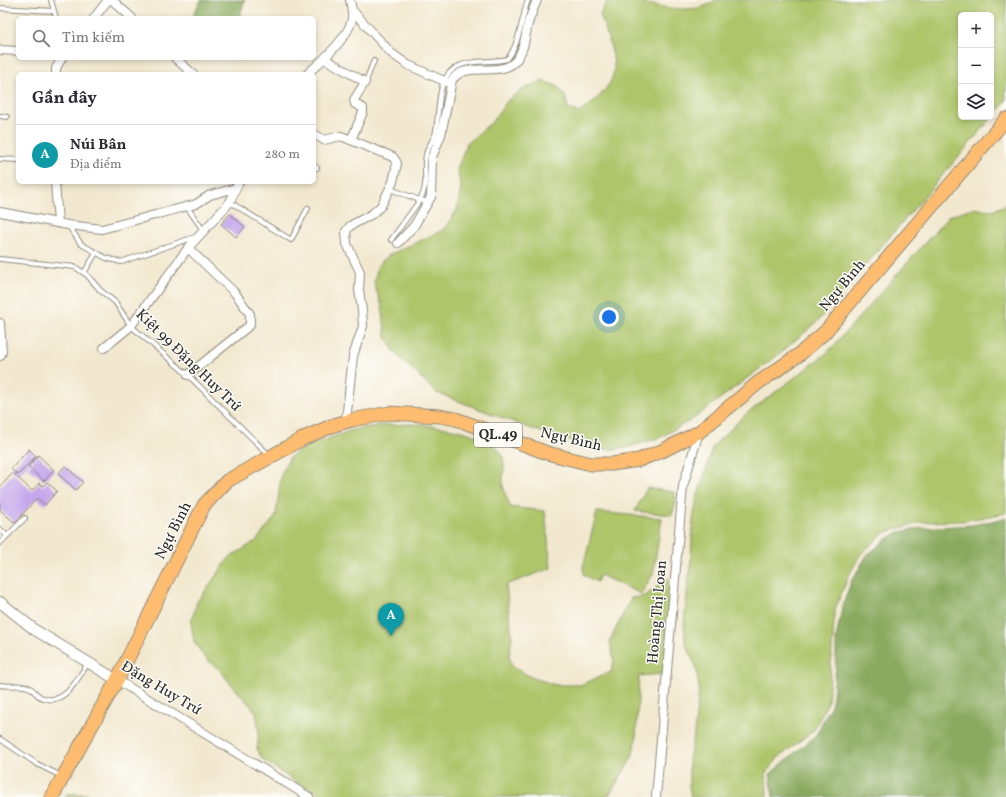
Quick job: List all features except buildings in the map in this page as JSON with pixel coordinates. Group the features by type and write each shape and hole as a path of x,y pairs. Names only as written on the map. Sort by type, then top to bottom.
{"highway":[{"name":"Ngự Bình","path":"52,797 117,680 204,505 227,481 304,438 346,422 389,413 440,416 456,419 546,453 591,464 612,464 639,460 664,450 699,432 758,383 800,354 825,332 1006,119"}],"street":[{"path":"96,16 108,0"},
{"path":"112,0 130,16"},
{"path":"309,72 325,59 342,38 352,20 350,0"},
{"path":"394,241 414,226 425,201 432,190 432,157 441,135 447,83 464,71 504,67 517,60 525,41 528,23 537,0"},
{"path":"352,10 391,53 408,65 447,83"},
{"path":"0,50 16,51"},
{"path":"325,59 365,82 354,100 355,104 362,107 363,110 351,140"},
{"path":"56,72 56,68 61,60"},
{"path":"178,60 191,72"},
{"path":"316,136 322,140 341,136 396,160 397,163 390,189 381,206 372,214 355,222 346,231 347,244 360,272 359,290 362,310 362,326 353,356 346,422"},
{"path":"55,184 58,223"},
{"path":"0,212 68,225 102,229 196,204 210,195 237,185"},
{"path":"104,348 131,326 196,237 230,202 237,185"},
{"path":"188,248 234,293 250,314 250,325 188,375"},
{"path":"0,323 2,352 0,356"},
{"name":"Hoàng Thị Loan","path":"656,797 683,486 699,432"},
{"name":"Đặng Huy Trứ","path":"0,602 35,630 309,797"}],"lane":[{"path":"51,0 55,16"},
{"path":"447,83 450,71 459,65 507,59 513,52 528,0"},
{"path":"0,8 54,11"},
{"path":"365,82 371,72 374,61"},
{"path":"0,116 7,117"},
{"path":"0,159 16,160"},
{"path":"390,189 425,201"},
{"path":"230,202 291,240 308,208"},
{"path":"187,206 203,230"},
{"path":"68,225 81,244 106,258 121,262 170,247 196,237"},
{"path":"84,273 96,253"},
{"name":"Kiệt 99 Đặng Huy Trứ","path":"0,259 75,267 84,273 115,302 131,326 188,375 214,403 271,456"},
{"path":"0,542 25,518"},
{"path":"0,529 7,536"},
{"path":"0,685 26,686 38,696 45,699 54,699 64,696 89,662"},
{"path":"0,739 37,764 64,777"}],"green space":[{"path":"201,0 245,0 240,16 196,16 193,14"},
{"path":"616,0 682,9 706,6 715,0 1006,0 1006,101 994,115 994,12 958,12 958,120 990,120 817,322 778,355 693,419 661,437 626,448 599,450 532,429 437,393 395,353 386,337 382,306 374,284 378,265 389,255 443,230 457,210 461,187 457,169 467,143 493,121 508,100 525,88 543,81 557,86 565,96 568,108 579,113 597,99 611,80 614,72 610,46 600,14 606,3"},
{"path":"1006,204 1006,513 963,521 922,522 882,534 861,554 850,573 835,609 828,702 813,731 779,757 766,773 767,797 691,797 689,787 689,759 694,735 699,688 696,667 685,641 684,622 691,559 693,520 697,498 713,446 745,415 827,353 949,216 972,208 993,211"},
{"path":"415,424 437,426 465,432 490,442 498,449 503,458 503,486 510,507 545,511 551,568 506,585 512,637 509,656 512,666 531,677 555,685 580,685 611,672 614,662 610,641 631,598 645,596 668,578 671,581 663,674 639,676 636,740 632,758 609,795 605,797 326,797 302,786 262,759 257,750 259,731 256,712 220,670 206,659 194,642 191,622 197,602 229,558 256,541 276,516 281,475 290,457 305,447 352,430 381,425"},
{"path":"647,488 674,492 676,501 672,515 635,511"},
{"path":"597,512 662,518 653,574 641,594 600,575 597,582 584,575 583,567"},
{"path":"1006,518 1006,797 773,797 770,774 816,735 832,703 836,666 836,639 842,608 851,582 867,555 887,539 899,532 921,528 973,525"},
{"path":"68,794 88,794 94,797 65,797"}],"place":[{"name":"Núi Bân","path":"391,636"}]}
